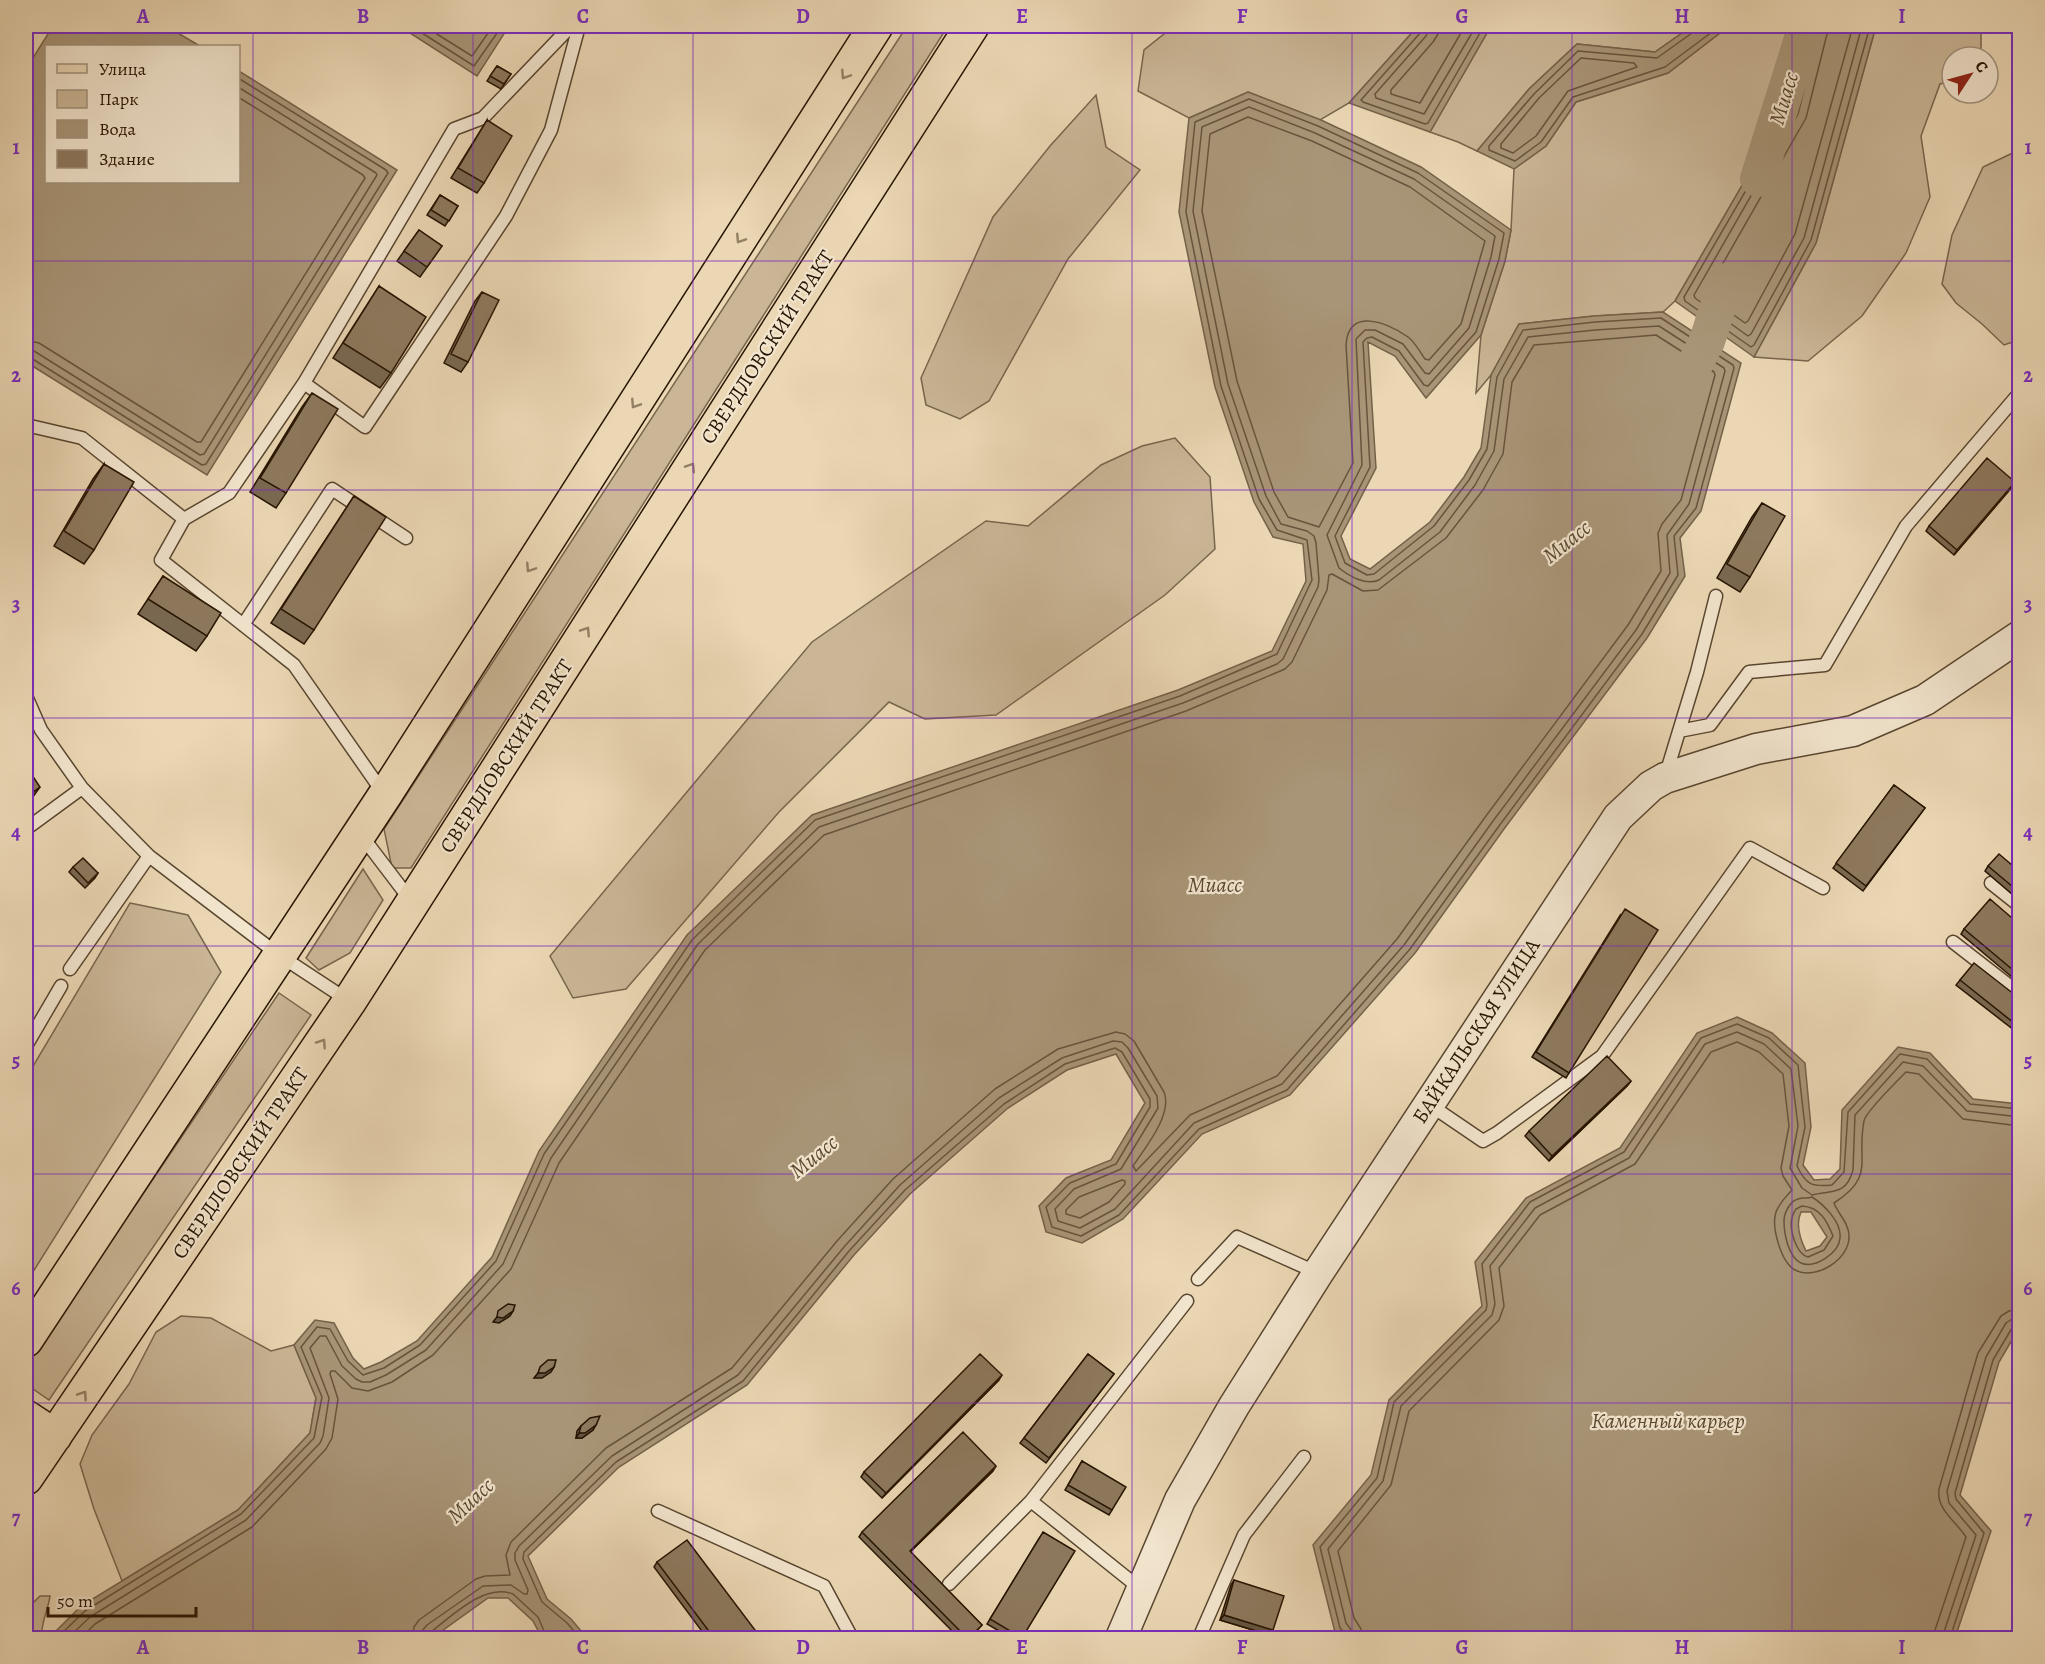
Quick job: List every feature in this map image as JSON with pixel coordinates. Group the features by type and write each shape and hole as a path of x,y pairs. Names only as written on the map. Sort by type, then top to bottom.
{"main road":[{"path":"26,1340 385,795 876,26"},
{"name":"СВЕРДЛОВСКИЙ ТРАКТ","path":"26,1478 350,1002 972,26"},
{"path":"26,1417 55,1436"}],"street":[{"name":"БАЙКАЛЬСКАЯ УЛИЦА","path":"1121,1638 1180,1500 1234,1406 1537,937 1618,817 1652,786 1665,778 1756,749 1853,731 1925,700 2019,636"}],"lane":[{"path":"385,795 294,665 161,560 184,519 230,493 304,383 454,129 483,118 571,26"},
{"path":"304,383 365,427 506,216 551,130 579,26"},
{"path":"1679,731 1710,725 1749,672 1825,666 1906,526 2016,397"},
{"path":"26,425 82,438 184,519"},
{"path":"243,625 332,489 406,538"},
{"path":"1665,778 1716,596"},
{"path":"26,696 41,730 82,788 149,856 279,956 350,1002"},
{"path":"26,718 41,730"},
{"path":"26,829 82,788"},
{"path":"359,833 412,903"},
{"path":"1430,1105 1483,1141 1602,1056 1750,848 1823,888"},
{"path":"70,969 149,856"},
{"path":"1991,883 2019,906"},
{"path":"1953,942 2019,994"},
{"path":"26,1046 61,986"},
{"path":"1198,1279 1237,1237 1318,1273"},
{"path":"949,1584 1031,1501 1187,1300"},
{"path":"1199,1638 1244,1535 1304,1457"},
{"path":"1031,1501 1142,1590"},
{"path":"657,1511 824,1586 852,1638"}],"green space":[{"path":"907,26 948,26 411,868 392,868 384,829"},
{"path":"1174,26 1418,26 1349,103 1320,120 1248,92 1189,118 1138,91 1144,50"},
{"path":"1491,26 1692,26 1655,52 1577,44 1529,89 1477,151 1430,132"},
{"path":"1729,26 1807,26 1787,108 1675,301 1663,312 1519,324 1491,375 1476,393 1481,335 1505,261 1511,230 1514,169 1546,146 1576,102 1668,73"},
{"path":"1876,26 1981,26 1981,45 1940,45 1940,84 1921,136 1930,197 1906,253 1862,316 1808,361 1754,357 1816,243"},
{"path":"1096,95 1106,147 1140,170 1068,259 989,401 960,419 926,405 921,378 993,217 1050,146"},
{"path":"2019,150 2019,340 2004,345 1956,303 1942,284 1952,235 1983,167"},
{"path":"1175,438 1210,477 1215,549 1165,595 996,715 925,719 889,702 779,812 626,989 573,998 550,956 812,642 986,521 1028,526 1101,465 1142,446"},
{"path":"363,869 383,900 350,953 319,970 306,958"},
{"path":"130,903 188,915 221,972 26,1283 26,1078"},
{"path":"279,993 311,1015 49,1400 26,1384 26,1367"},
{"path":"181,1316 211,1318 271,1351 294,1345 316,1398 310,1433 238,1510 122,1581 94,1509 80,1464 92,1435 129,1384 156,1332"},
{"path":"40,1596 50,1596 42,1628 42,1638 26,1638 26,1610"}],"water":[{"path":"53,26 166,26 198,45 45,45 45,183 240,183 240,72 397,170 207,475 26,362 26,69"},
{"path":"399,26 509,26 477,76"},
{"path":"1418,26 1491,26 1430,132 1349,103"},
{"path":"1692,26 1729,26 1668,73 1576,102 1546,146 1514,169 1477,151 1529,89 1577,44 1655,52"},
{"path":"1807,26 1876,26 1816,243 1754,357 1675,301 1787,108"},
{"name":"Миасс","path":"1248,92 1321,120 1421,167 1511,230 1505,261 1481,335 1426,398 1395,356 1368,342 1376,468 1341,536 1350,559 1370,569 1430,522 1464,477 1481,448 1491,375 1519,324 1663,312 1741,363 1701,511 1680,538 1685,576 1647,638 1504,829 1415,953 1290,1095 1202,1134 1123,1219 1082,1243 1046,1232 1039,1206 1066,1178 1111,1160 1145,1103 1116,1054 1067,1070 1008,1108 910,1194 854,1255 747,1385 619,1467 528,1556 547,1599 571,1619 587,1638 542,1638 533,1621 508,1598 488,1598 432,1638 49,1638 81,1606 238,1510 310,1433 316,1398 294,1345 315,1320 334,1323 353,1358 364,1369 417,1341 492,1257 539,1151 687,935 812,815 1178,690 1272,651 1306,581 1303,544 1273,537 1254,502 1215,387 1179,212 1189,118"},
{"name":"Каменный карьер","path":"1737,1017 1772,1033 1805,1063 1811,1127 1803,1165 1814,1180 1830,1179 1840,1169 1842,1110 1898,1047 1930,1053 1973,1099 2019,1104 2019,1328 1999,1362 1960,1495 1991,1531 1955,1638 1343,1638 1335,1632 1313,1545 1371,1475 1389,1400 1482,1306 1475,1262 1526,1198 1620,1148 1697,1033","holes":["1801,1212 1811,1212 1827,1237 1820,1246 1806,1251 1800,1237 1798,1222"]}],"building":[{"path":"497,66 511,74 504,84 490,76"},
{"path":"487,120 512,136 484,183 458,168"},
{"path":"440,195 458,206 449,221 431,210"},
{"path":"419,230 442,246 427,267 404,251"},
{"path":"379,286 426,317 391,373 343,343"},
{"path":"482,292 499,300 468,362 451,354"},
{"path":"312,393 338,409 286,493 260,478"},
{"path":"1987,458 2015,482 1957,550 1929,526"},
{"path":"104,464 134,482 94,550 64,531"},
{"path":"354,496 386,517 314,630 281,609"},
{"path":"1762,503 1785,516 1750,577 1727,564"},
{"path":"163,576 221,613 207,636 148,599"},
{"path":"26,766 40,787 26,797"},
{"path":"1894,785 1925,808 1866,886 1836,863"},
{"path":"1999,854 2019,871 2019,892 1988,866"},
{"path":"83,858 98,873 88,883 73,867"},
{"path":"1990,899 2019,924 2019,975 1964,929"},
{"path":"1625,909 1658,930 1569,1073 1536,1052"},
{"path":"1974,963 2019,998 2019,1027 1960,980"},
{"path":"1607,1056 1631,1081 1552,1156 1529,1131"},
{"path":"508,1304 515,1305 513,1311 503,1318 497,1317 498,1311"},
{"path":"980,1354 1002,1375 886,1493 864,1472"},
{"path":"1088,1354 1114,1374 1049,1458 1024,1438"},
{"path":"548,1360 556,1360 554,1367 545,1373 538,1373 540,1367"},
{"path":"600,1416 596,1425 585,1433 579,1433 581,1426 590,1418"},
{"path":"963,1432 996,1466 910,1551 982,1625 969,1638 862,1532"},
{"path":"1082,1461 1126,1487 1112,1510 1068,1485"},
{"path":"1043,1532 1075,1551 1022,1638 990,1619"},
{"path":"687,1540 761,1638 714,1638 657,1562"},
{"path":"1234,1580 1284,1596 1273,1630 1224,1615"},
{"path":"796,1633 800,1638 788,1638"}],"waterway":[{"name":"Миасс","path":"1758,179 1806,26"},
{"name":"Миасс","path":"1684,385 1707,341 1726,281"}]}
